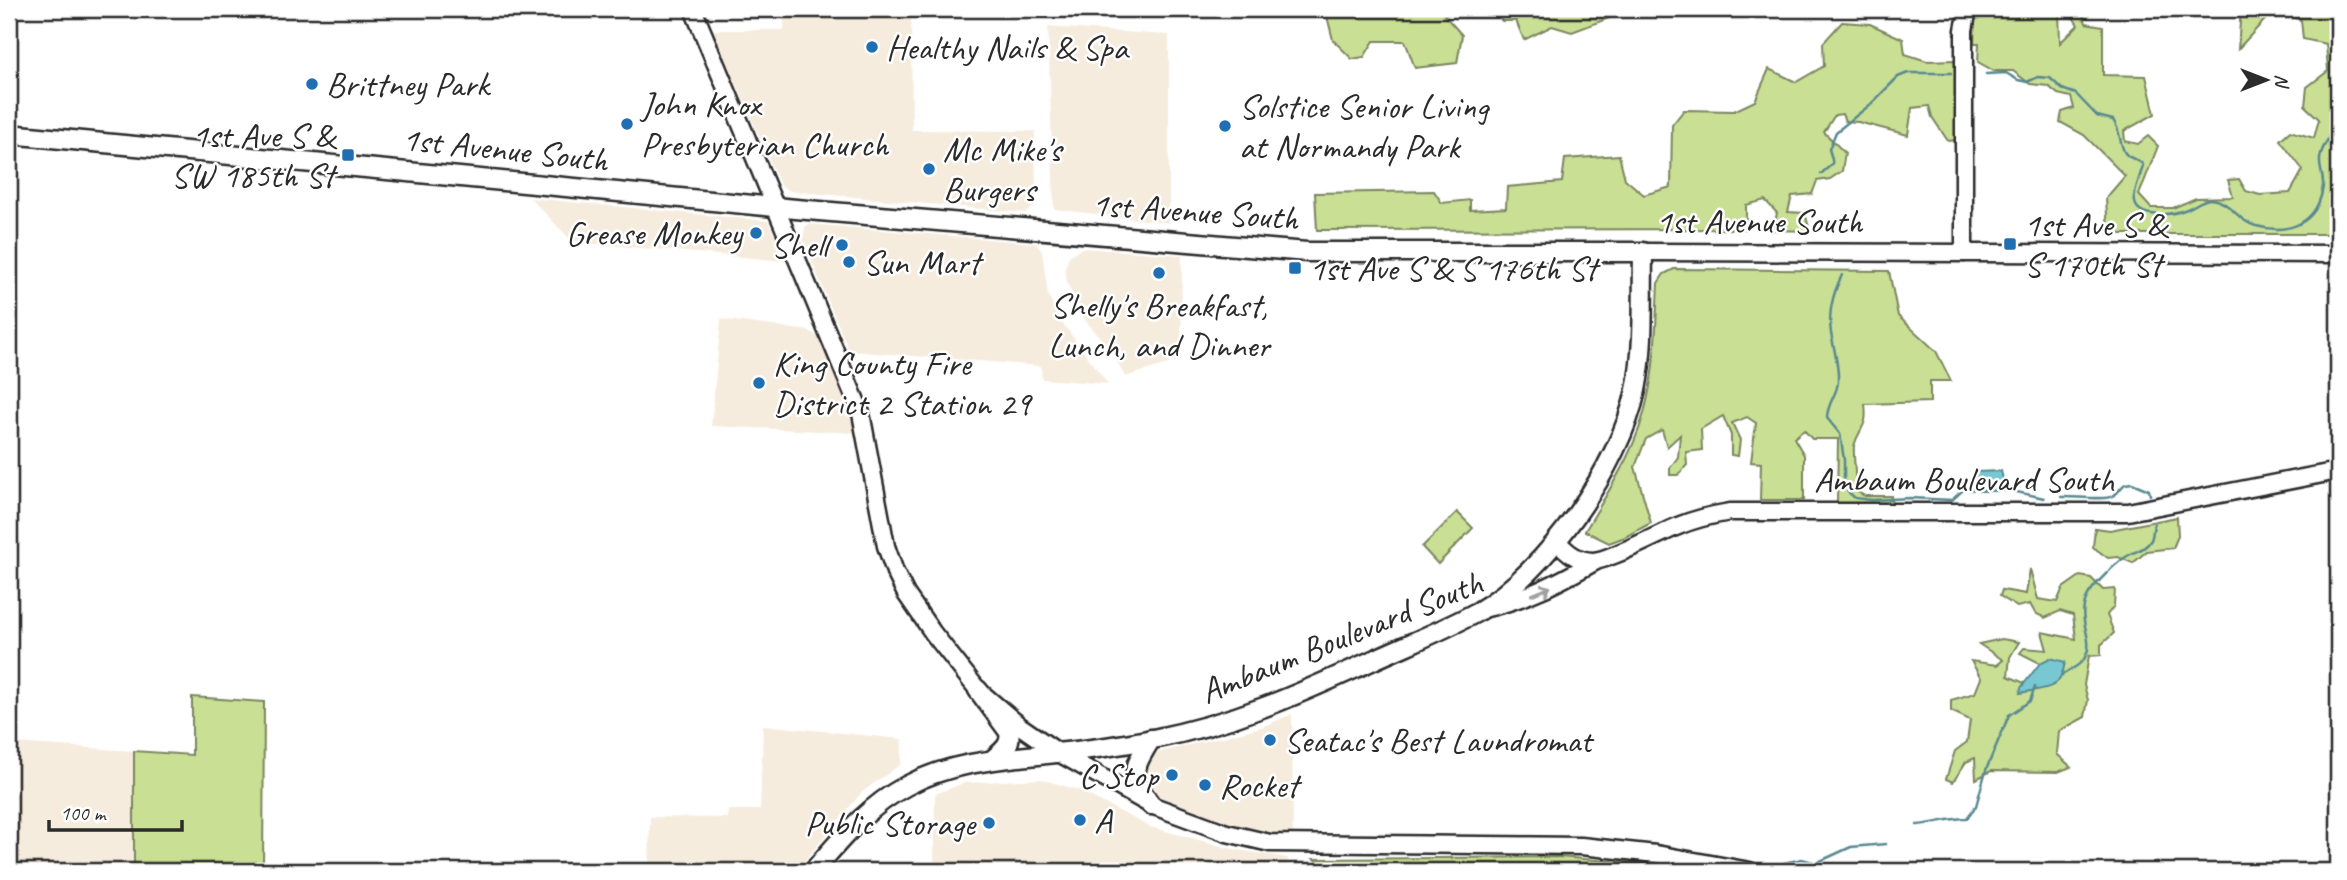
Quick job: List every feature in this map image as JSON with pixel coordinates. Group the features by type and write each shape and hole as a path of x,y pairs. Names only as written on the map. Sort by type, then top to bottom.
{"main road":[{"name":"1st Avenue South","path":"9,134 776,208 1307,252 1643,252"},
{"path":"1481,610 1526,574 1557,541 1608,464 1636,392 1641,351 1643,252"},
{"name":"Ambaum Boulevard South","path":"813,871 851,827 878,804 904,787 932,774 992,760 1059,753 1201,729 1265,708 1481,610"},
{"path":"978,690 1010,732 1007,746 992,760"},
{"path":"1151,739 1139,759 1135,775 1137,787 1152,805"}],"street":[{"path":"693,9 861,413 886,546 895,572 906,594 936,638 978,690 1020,726 1059,753 1152,805 1227,833 1270,843 1581,846 1656,854 1750,871"},
{"path":"1964,253 1964,30 1968,9"},
{"name":"1st Avenue South","path":"1643,252 2338,254"},
{"name":"Ambaum Boulevard South","path":"1481,610 1513,602 1550,587 1596,561 1680,525 1730,512 2128,512 2338,471"},
{"path":"1557,541 1567,552 1579,559 1596,561"}],"shaded area":[{"path":"784,9 911,9 912,130 1035,131 1034,207 1026,213 790,191 780,185 713,30 784,30"},
{"path":"1048,27 1169,35 1169,223 1054,209"},
{"path":"530,198 768,221 786,261 573,242"},
{"path":"809,224 1035,243 1042,251 1048,295 1061,321 1108,384 1042,379 1041,366 849,351 803,240 805,227"},
{"path":"1082,248 1182,255 1181,360 1125,377 1112,351 1084,319 1067,283 1065,268 1069,256"},
{"path":"721,319 809,331 821,338 849,399 859,433 711,426"},
{"path":"1292,714 1293,836 1250,830 1152,795 1140,771 1152,754 1262,727"},
{"path":"763,725 902,739 901,764 862,792 796,871 649,871 650,817 727,818 728,810 760,810"},
{"path":"16,743 134,751 134,871 16,871"},
{"path":"1041,779 1078,790 1150,827 1233,849 1288,858 1287,871 934,871 935,794 964,783"}],"green space":[{"path":"1328,9 1464,9 1444,15 1462,35 1457,63 1415,68 1405,41 1374,41 1364,57 1352,59 1333,40 1326,12"},
{"path":"1493,9 1633,9 1572,32 1552,26 1524,40 1516,21 1502,21"},
{"path":"1975,9 2059,9 2060,43 2078,25 2068,9 2087,9 2082,11 2086,23 2103,26 2103,75 2146,76 2155,114 2124,131 2125,141 2138,144 2148,136 2158,146 2139,195 2151,208 2173,208 2196,198 2233,197 2228,180 2239,179 2246,191 2260,195 2290,193 2303,170 2280,140 2290,131 2314,138 2319,119 2305,106 2307,87 2328,71 2326,44 2303,39 2301,20 2273,11 2238,49 2241,9 2338,9 2338,234 2108,234 2106,198 2125,176 2084,135 2060,122 2062,112 2074,108 2071,97 2058,94 2048,86 2030,84 2013,71 1994,71 1978,62 1979,43 1974,43"},
{"path":"1842,22 1870,24 1903,39 1905,54 1927,61 1955,60 1956,140 1948,141 1932,117 1929,106 1912,108 1908,135 1845,121 1842,114 1835,115 1824,132 1845,153 1842,171 1830,179 1817,181 1812,194 1792,196 1788,212 1805,213 1810,231 1773,230 1777,213 1765,200 1746,205 1746,229 1317,230 1315,193 1434,191 1442,203 1470,200 1470,210 1506,208 1507,187 1562,182 1565,159 1619,155 1625,179 1644,195 1671,187 1672,125 1684,110 1734,111 1755,101 1769,69 1796,82 1824,66 1823,43"},
{"path":"1674,269 1889,271 1898,316 1936,351 1951,381 1930,381 1930,402 1865,404 1864,423 1854,446 1856,491 1865,496 1891,496 1892,504 1837,503 1838,439 1812,439 1804,430 1794,438 1804,455 1804,500 1760,500 1761,463 1751,462 1756,423 1747,417 1732,423 1740,440 1738,456 1731,455 1731,435 1723,416 1701,429 1702,450 1686,452 1687,465 1678,475 1670,475 1670,468 1678,457 1680,435 1667,447 1662,430 1646,439 1635,467 1651,523 1609,543 1585,531 1621,469 1642,419 1652,372 1658,283 1664,274"},
{"path":"1457,512 1473,528 1438,564 1422,547"},
{"path":"2177,517 2178,536 2173,548 2147,551 2133,563 2118,557 2108,558 2093,547 2095,528 2110,530"},
{"path":"2030,569 2038,599 2057,602 2063,588 2080,576 2091,578 2103,590 2115,589 2114,606 2107,615 2114,633 2101,645 2101,655 2089,656 2084,685 2088,700 2085,717 2059,731 2057,754 2071,767 2058,772 1991,771 1976,779 1975,758 1966,762 1953,782 1946,779 1955,751 1967,742 1970,720 1951,711 1951,700 1975,693 1981,678 1971,661 1997,665 2003,660 1979,644 2002,639 2019,642 2010,657 2008,676 2029,685 2050,676 2038,662 2020,653 2024,648 2047,650 2042,632 2076,639 2073,615 2060,611 2045,618 2035,613 2030,604 2017,607 2000,596 2002,590 2026,594"},
{"path":"192,697 264,702 263,871 134,871 134,751 192,755"},
{"path":"1559,857 1658,865 1687,871 1330,871 1314,859"}],"water":[{"path":"2001,471 2006,491 1979,491 1972,481 1975,472"},
{"path":"2050,658 2065,662 2060,679 2051,686 2020,693 2040,663"}],"waterway":[{"path":"1821,174 1832,164 1829,149 1836,132 1871,104 1898,77 1908,73 1951,73"},
{"path":"1986,74 2006,73 2027,82 2038,77 2050,78 2062,89 2076,94 2097,116 2113,120 2125,153 2143,165 2135,195 2136,206 2140,210 2157,215 2170,214 2211,199 2224,203 2249,223 2280,229 2291,227 2309,217 2320,199 2323,186 2320,156 2334,125 2338,93"},
{"path":"1842,275 1831,311 1830,326 1838,382 1827,418 1840,434 1844,485 1848,492 1855,498 1872,500 1952,500 1964,489 1979,490"},
{"path":"2061,497 2109,497 2125,484 2132,483 2149,490 2150,495"},
{"path":"2003,489 2044,498"},
{"path":"2062,675 2080,664 2087,652 2083,614 2090,592 2119,562 2149,543 2154,524"},
{"path":"1917,825 1967,818 1976,806 1986,770 2009,715 2030,701 2035,687"},
{"path":"1784,863 1802,859 1816,863 1851,847 1886,844"}],"place":[{"name":"Healthy Nails & Spa","path":"872,47"},
{"name":"Brittney Park","path":"312,84"},
{"name":"John Knox Presbyterian Church","path":"627,124"},
{"name":"Solstice Senior Living at Normandy Park","path":"1225,126"},
{"name":"1st Ave S & SW 185th St","path":"348,155"},
{"name":"Mc Mike's Burgers","path":"929,169"},
{"name":"Grease Monkey","path":"756,233"},
{"name":"1st Ave S & S 170th St","path":"2010,244"},
{"name":"Shell","path":"842,245"},
{"name":"Sun Mart","path":"849,262"},
{"name":"1st Ave S & S 176th St","path":"1295,268"},
{"name":"Shelly's Breakfast, Lunch, and Dinner","path":"1159,273"},
{"name":"King County Fire District 2 Station 29","path":"759,383"},
{"name":"Seatac's Best Laundromat","path":"1270,740"},
{"name":"C Stop","path":"1172,775"},
{"name":"Rocket","path":"1205,785"},
{"name":"A","path":"1080,820"},
{"name":"Public Storage","path":"989,823"}]}
